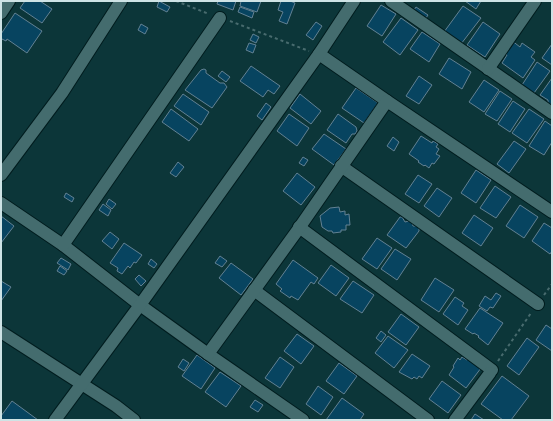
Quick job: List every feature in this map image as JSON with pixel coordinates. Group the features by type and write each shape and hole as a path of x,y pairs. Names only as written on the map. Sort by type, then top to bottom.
{"street":[{"path":"1,13 9,1"},
{"path":"1,175 62,93 121,1"},
{"path":"55,420 140,305 319,54 354,1"},
{"path":"391,1 552,113"},
{"path":"488,69 535,1"},
{"path":"63,245 220,18"},
{"path":"319,54 552,212"},
{"path":"208,354 387,101"},
{"path":"342,166 538,304"},
{"path":"1,202 63,245 140,305 303,420"},
{"path":"299,227 491,372 455,420"},
{"path":"254,290 428,420"},
{"path":"1,332 116,406 134,420"}],"path":[{"path":"176,1 319,54"},
{"path":"491,372 552,284"}],"building":[{"path":"25,1 40,1 52,9 42,23 20,8"},
{"path":"159,1 170,7 167,12 157,7"},
{"path":"218,1 236,1 233,10 217,4"},
{"path":"241,1 261,1 257,12 240,6"},
{"path":"281,1 290,1 295,3 287,24 279,21 283,12 278,10"},
{"path":"465,1 481,1 476,9"},
{"path":"381,5 396,14 382,36 367,26"},
{"path":"463,6 481,18 461,44 444,32"},
{"path":"240,7 254,12 252,18 238,12"},
{"path":"416,7 428,15 424,21 412,13"},
{"path":"15,13 42,31 27,53 7,39 6,41 2,39 1,41 1,34"},
{"path":"401,18 418,30 400,55 383,42"},
{"path":"316,22 322,26 313,40 306,35"},
{"path":"483,22 500,34 485,57 467,45"},
{"path":"141,24 148,28 145,34 138,30"},
{"path":"422,32 440,44 429,62 410,49"},
{"path":"253,34 259,37 256,43 250,40"},
{"path":"511,40 520,47 522,43 535,52 531,57 535,60 523,78 502,63 507,55 503,52"},
{"path":"249,43 256,45 253,53 246,50"},
{"path":"552,44 552,65 542,58"},
{"path":"449,58 471,72 462,89 439,74"},
{"path":"537,62 550,71 534,93 522,85"},
{"path":"251,66 280,86 274,94 268,90 263,97 240,81"},
{"path":"201,70 206,70 206,73 220,83 224,83 227,87 212,108 185,90"},
{"path":"222,71 230,77 226,82 218,76"},
{"path":"419,76 432,85 419,104 406,96"},
{"path":"552,78 552,105 548,103 548,100 540,95"},
{"path":"484,80 499,90 484,112 469,102"},
{"path":"356,88 378,103 364,123 342,108"},
{"path":"500,91 512,99 497,121 485,114"},
{"path":"183,94 209,112 201,125 174,106"},
{"path":"300,94 321,111 311,124 290,108"},
{"path":"513,101 525,109 510,132 498,124"},
{"path":"266,103 271,107 262,120 257,116"},
{"path":"171,109 198,129 189,141 162,122"},
{"path":"529,109 544,119 527,143 512,133"},
{"path":"289,114 309,128 297,146 277,131"},
{"path":"338,114 356,127 357,131 355,134 352,134 346,143 327,130"},
{"path":"545,121 552,126 552,142 544,155 529,146"},
{"path":"324,134 346,149 334,165 312,149"},
{"path":"421,136 432,143 433,141 438,144 436,147 439,149 436,154 440,156 429,168 418,162 419,161 409,154"},
{"path":"393,137 399,142 394,151 387,146"},
{"path":"514,141 526,149 509,173 497,164"},
{"path":"303,157 308,160 304,166 299,163"},
{"path":"178,162 184,167 176,177 170,173"},
{"path":"476,170 491,180 476,203 461,193"},
{"path":"297,173 315,187 301,205 283,191"},
{"path":"418,175 432,184 419,203 405,194"},
{"path":"495,186 511,197 496,218 480,208"},
{"path":"437,188 452,198 439,217 424,206"},
{"path":"66,193 74,198 72,202 64,197"},
{"path":"109,199 116,204 112,209 106,204"},
{"path":"103,204 111,210 108,216 99,210"},
{"path":"520,205 538,217 524,238 506,226"},
{"path":"339,207 340,212 345,211 345,215 349,214 350,225 346,225 346,230 333,233 332,231 328,231 322,227 320,216 330,208"},
{"path":"474,215 493,228 481,246 462,233"},
{"path":"1,216 14,226 1,243"},
{"path":"400,217 402,217 405,222 409,221 413,226 419,228 419,231 406,248 387,235"},
{"path":"544,223 552,228 552,251 550,254 532,241"},
{"path":"110,232 119,239 112,249 102,241"},
{"path":"377,238 392,248 377,269 362,259"},
{"path":"124,243 142,255 130,268 128,266 122,274 117,271 118,268 110,263"},
{"path":"395,249 411,259 397,280 381,269"},
{"path":"220,256 227,261 222,267 215,263"},
{"path":"61,258 71,264 68,270 57,263"},
{"path":"151,259 157,264 154,268 148,264"},
{"path":"293,260 318,278 314,284 311,282 298,300 291,296 290,298 280,291 282,289 276,284"},
{"path":"231,263 253,279 241,295 219,278"},
{"path":"331,265 349,278 336,296 318,283"},
{"path":"60,266 67,271 64,275 57,271"},
{"path":"139,275 146,281 141,286 135,279"},
{"path":"435,278 454,290 439,312 421,300"},
{"path":"1,281 11,287 1,301"},
{"path":"353,281 374,295 362,313 340,299"},
{"path":"496,293 501,296 493,308 490,307 487,311 479,306 485,296 491,300"},
{"path":"455,297 464,303 462,306 468,310 458,325 443,314"},
{"path":"480,308 503,323 488,345 478,337 479,336 465,329"},
{"path":"401,314 419,327 406,345 388,332"},
{"path":"546,325 552,329 552,351 536,340"},
{"path":"381,331 386,335 381,342 376,338"},
{"path":"297,334 314,346 301,364 284,351"},
{"path":"388,336 408,350 394,368 375,353"},
{"path":"527,338 539,347 519,375 507,366"},
{"path":"412,354 430,366 422,378 419,376 417,379 414,377 412,379 399,372"},
{"path":"197,355 215,368 201,389 182,376"},
{"path":"280,357 294,367 280,388 265,378"},
{"path":"462,357 467,360 468,358 481,368 466,388 449,375 458,358 460,360"},
{"path":"183,359 189,363 184,371 178,367"},
{"path":"339,363 357,376 344,394 326,381"},
{"path":"220,372 241,386 226,407 205,392"},
{"path":"502,376 529,396 511,420 503,420 481,404"},
{"path":"442,381 461,395 448,413 429,399"},
{"path":"318,386 333,397 321,415 306,404"},
{"path":"342,398 364,414 360,420 326,420"},
{"path":"255,400 263,405 258,412 250,407"},
{"path":"12,401 38,420 1,420 1,416"},
{"path":"475,414 484,420 471,420"}]}
